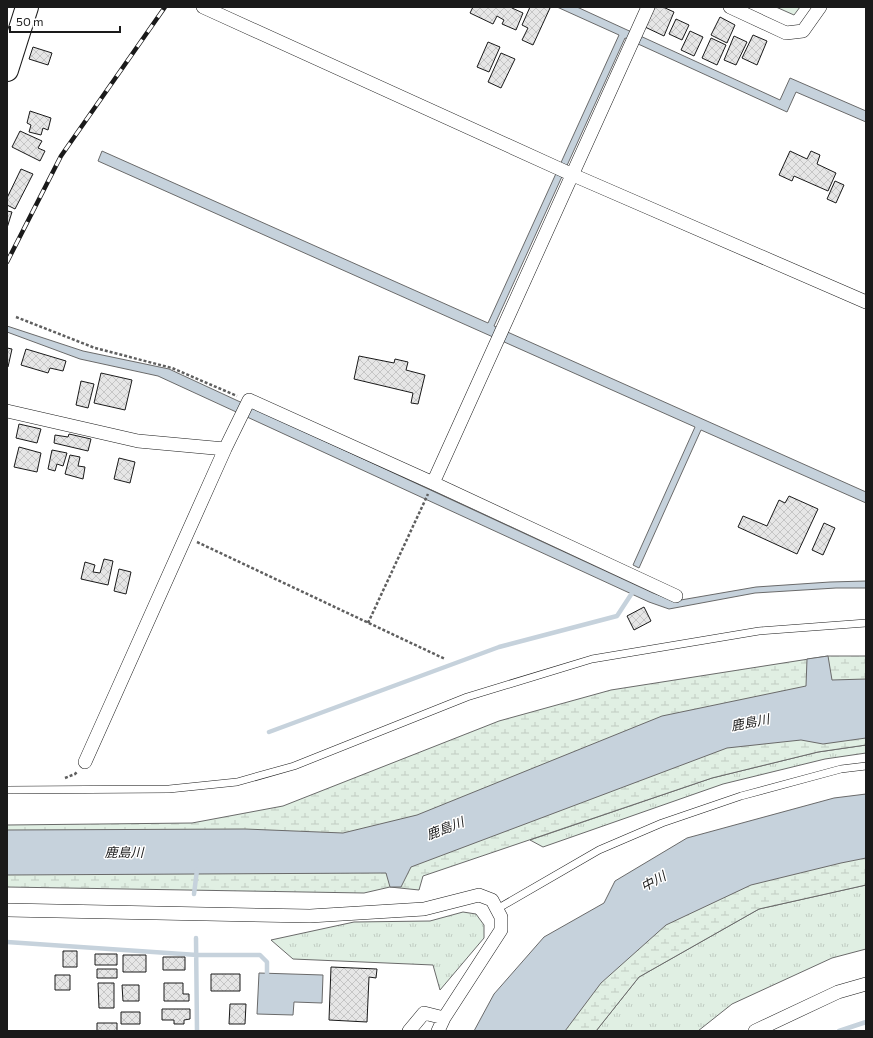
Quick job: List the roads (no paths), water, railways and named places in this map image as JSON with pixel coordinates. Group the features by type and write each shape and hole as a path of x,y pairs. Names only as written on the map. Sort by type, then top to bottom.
{"highway":[{"path":"7,70 27,7"}],"street":[{"path":"203,7 573,176 866,302"},
{"path":"433,483 573,176 648,7"},
{"path":"730,7 786,33 803,31 820,7"},
{"path":"85,762 224,449 249,400 433,483 676,596"},
{"path":"7,411 138,441 224,449"},
{"path":"7,910 310,916 424,910 479,895 492,900 502,916 501,930 444,1018 438,1031"},
{"path":"755,1031 838,992 866,984"},
{"path":"409,1031 424,1013 444,1018"}],"lane":[{"path":"7,790 169,789 237,782 294,766 468,697 592,660 759,631 866,623"},
{"path":"497,908 599,850 662,823 741,796 840,770 866,766"}],"water":[{"path":"557,7 577,7 780,100 790,78 866,111 866,122 796,92 787,112 625,38 494,326 866,492 866,503 701,430 639,568 633,565 695,427 98,161 102,151 488,323 619,35"},
{"path":"7,326 83,351 169,369 653,593 675,601 756,587 866,581 866,588 836,588 755,593 669,609 649,602 158,376 80,359 7,332"},
{"name":"鹿島川","path":"828,656 832,680 866,679 866,738 823,744 801,740 727,748 411,867 401,887 390,887 386,873 7,875 7,830 245,829 343,833 417,815 662,716 806,686 807,659"},
{"name":"中川","path":"866,794 866,858 751,885 666,925 601,983 565,1031 474,1031 494,994 544,937 604,903 615,881 687,838 834,798"},
{"path":"259,973 323,975 322,1003 294,1002 293,1015 257,1014"}],"waterway":[{"path":"269,732 499,647 617,616 634,590"},
{"path":"194,894 197,870"},
{"path":"196,938 197,1031"},
{"path":"7,942 197,955 260,955 267,962 267,979"},
{"path":"839,1031 866,1022"}],"railway":[{"path":"7,262 61,156 165,7"}]}
